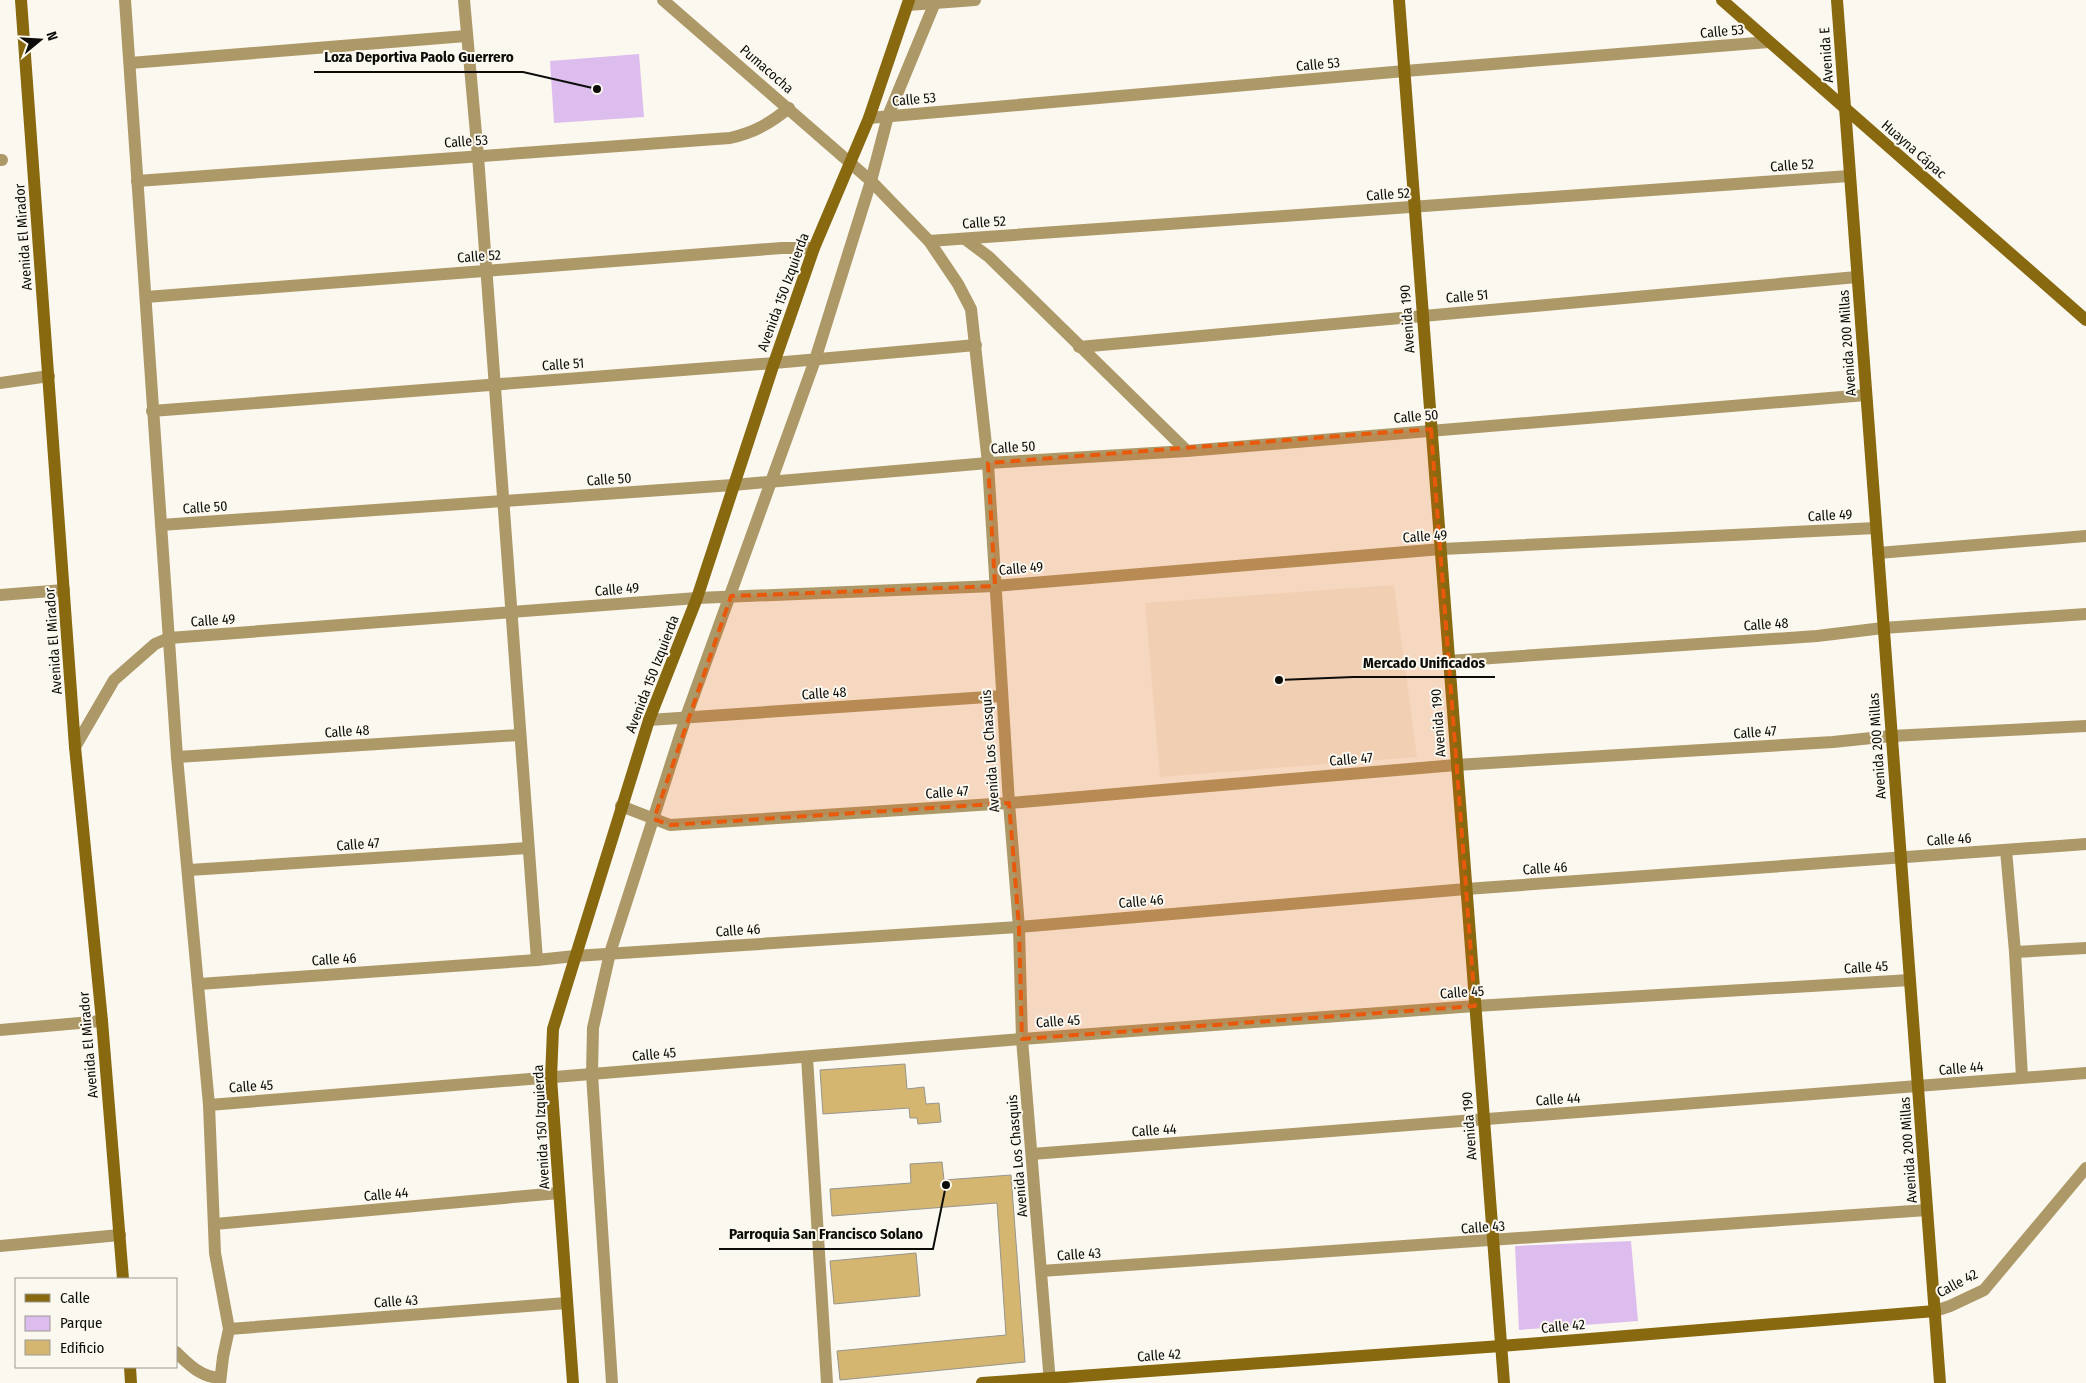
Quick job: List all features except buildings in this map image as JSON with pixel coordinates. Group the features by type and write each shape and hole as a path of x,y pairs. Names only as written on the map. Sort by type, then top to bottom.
{"street":[{"name":"Avenida El Mirador","path":"21,0 75,748 102,1021 124,1278"},
{"path":"125,0 177,757 189,870 209,1105 215,1253 229,1330 220,1381 201,1373 178,1354"},
{"path":"464,0 478,156 537,960"},
{"name":"Pumacocha","path":"664,0 851,161"},
{"path":"908,2 975,0"},
{"name":"Avenida 190","path":"1399,0 1504,1383"},
{"name":"Huayna Cápac","path":"1722,0 2086,320"},
{"name":"Avenida E","path":"1837,0 1844,108"},
{"path":"612,1383 592,1074 593,1028 610,953 686,717 815,360 872,181 888,116 935,1"},
{"name":"Avenida 150 Izquierda","path":"573,1383 550,1078 553,1028 649,720 697,598 733,485 814,248 869,118 908,2"},
{"path":"130,63 466,36"},
{"name":"Calle 53","path":"869,118 1769,42"},
{"name":"Calle 53","path":"137,181 730,138 747,134 768,125 789,108"},
{"name":"Avenida 200 Millas","path":"1844,108 1940,1383"},
{"name":"Avenida Los Chasquis","path":"851,161 929,241 958,284 971,309 988,463 1008,803 1019,927 1022,1039 1050,1381"},
{"name":"Calle 52","path":"929,241 1849,176"},
{"path":"965,238 989,257 1187,451"},
{"name":"Calle 52","path":"146,297 782,248 814,248"},
{"name":"Calle 51","path":"1080,347 1857,277"},
{"name":"Calle 51","path":"152,411 976,346"},
{"path":"0,382 48,376"},
{"name":"Calle 50","path":"161,526 733,485 988,463 1187,451 1866,395"},
{"name":"Calle 49","path":"169,638 697,598 995,586 1442,549 1876,528"},
{"path":"1878,553 2086,536"},
{"path":"0,595 64,590"},
{"name":"Calle 48","path":"1448,661 1817,636 1883,628 2086,614"},
{"path":"75,748 114,680 155,644 169,638"},
{"name":"Calle 48","path":"649,720 1002,696"},
{"name":"Calle 47","path":"621,806 670,825 1008,803 1456,765 1833,742 1892,736 2086,726"},
{"name":"Calle 48","path":"177,757 519,735"},
{"name":"Calle 46","path":"199,984 610,953 1019,927 1466,889 2086,844"},
{"name":"Calle 47","path":"189,870 528,848"},
{"path":"2006,850 2015,952 2022,1078"},
{"path":"2015,952 2086,948"},
{"name":"Calle 45","path":"209,1105 1022,1039 1475,1006 1910,980"},
{"path":"0,1030 102,1021"},
{"path":"807,1057 827,1383"},
{"name":"Calle 44","path":"1032,1154 2086,1073"},
{"name":"Calle 42","path":"982,1383 1050,1381 1935,1311 1984,1290 2086,1168"},
{"name":"Calle 44","path":"215,1224 559,1194"},
{"name":"Calle 43","path":"1041,1271 1927,1210"},
{"path":"0,1246 120,1235"},
{"name":"Calle 43","path":"229,1330 566,1303"},
{"path":"130,1368 131,1383"}],"highlighted area":[{"path":"1431,429 1475,1006 1022,1039 1019,927 1009,803 670,825 654,819 731,596 995,586 988,463"}],"shaded area":[{"path":"1394,585 1417,757 1160,777 1145,603"}],"green space":[{"path":"639,54 644,117 554,123 550,61"},
{"path":"1631,1241 1638,1321 1519,1330 1515,1246"}],"place":[{"name":"Loza Deportiva Paolo Guerrero","path":"597,89"},
{"name":"Mercado Unificados","path":"1279,680"},
{"name":"Parroquia San Francisco Solano","path":"946,1185"}]}
